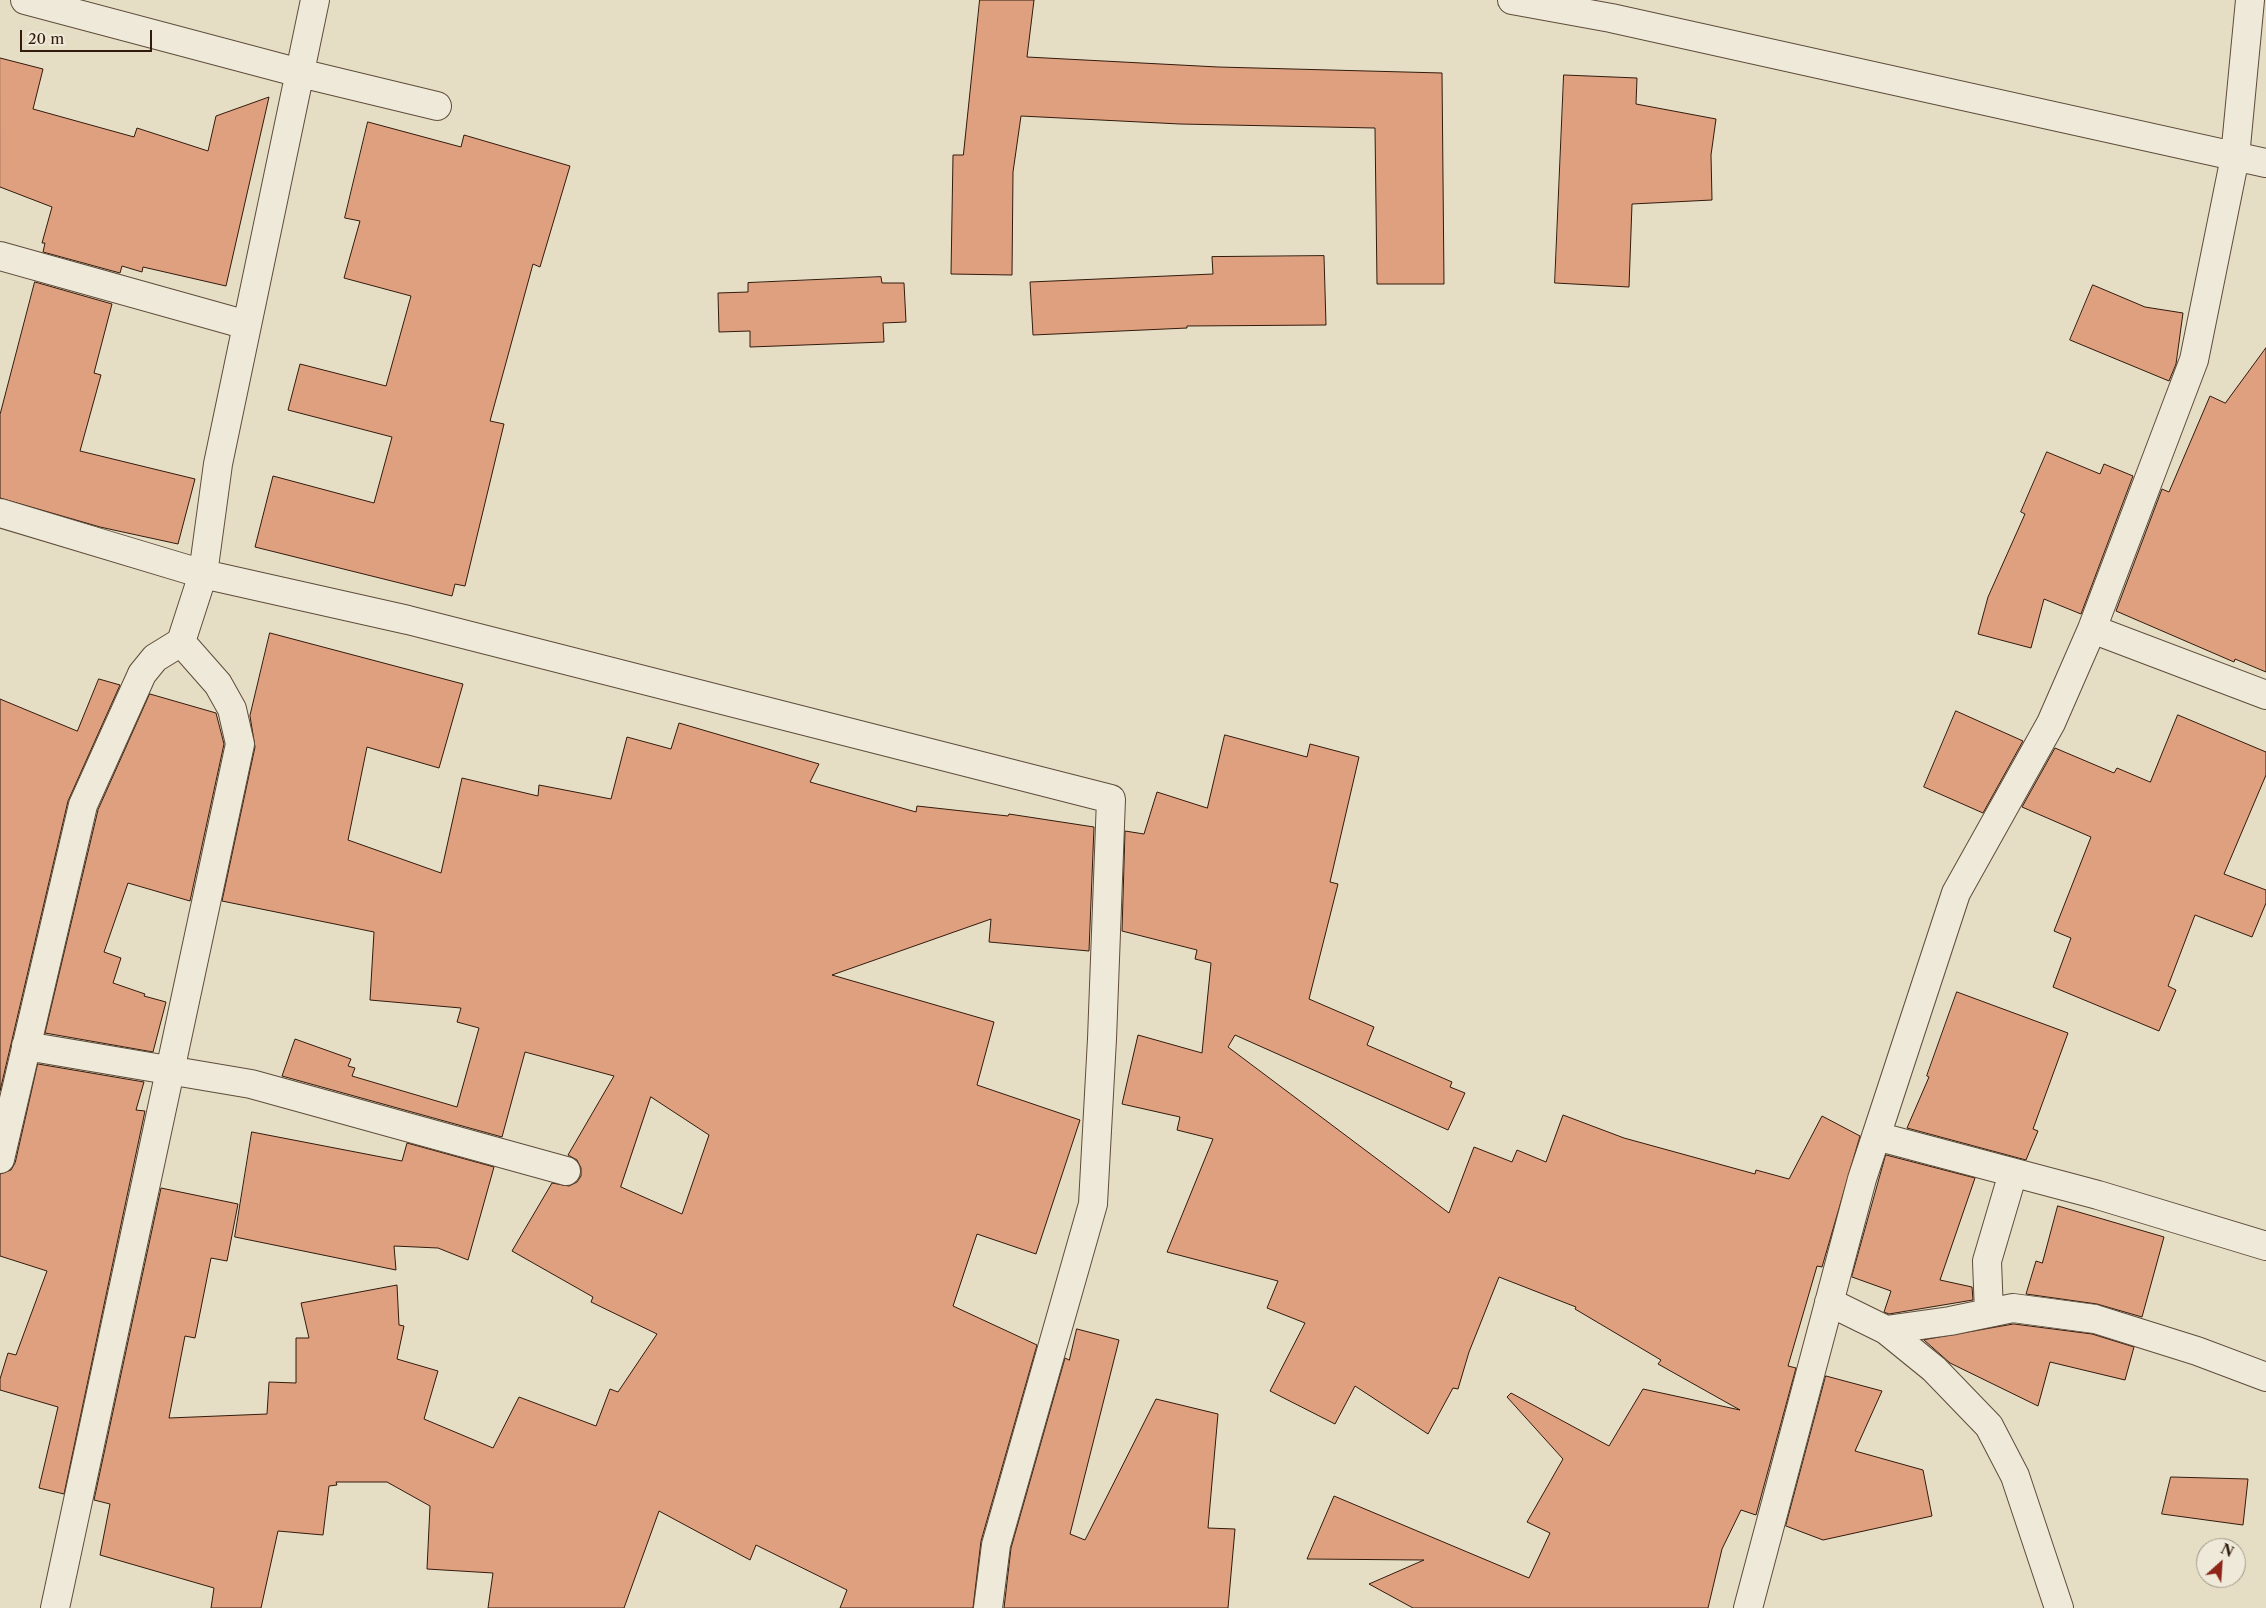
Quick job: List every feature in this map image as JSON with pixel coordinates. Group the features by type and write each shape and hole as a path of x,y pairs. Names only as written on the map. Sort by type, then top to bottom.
{"street":[{"path":"25,0 300,73 437,106"},
{"path":"0,1159 83,805 142,674 155,658 181,642 203,574 218,464 315,0"},
{"path":"1512,0 1611,18 2266,163"},
{"path":"1748,1608 1829,1302 1876,1136 1956,893 2051,723 2092,629 2194,360 2236,157 2250,0"},
{"path":"0,256 247,325"},
{"path":"0,513 203,574 417,623 1111,799 1102,1040 1093,1204 996,1545 988,1608"},
{"path":"2092,629 2266,695"},
{"path":"55,1608 240,744 232,709 223,692 181,642"},
{"path":"26,1046 251,1084 566,1171"},
{"path":"1876,1136 2098,1195 2266,1246"},
{"path":"1989,1313 1987,1262 2013,1173"},
{"path":"1829,1302 1886,1330 1934,1369 1989,1426 2015,1476 2059,1608"},
{"path":"1886,1330 2013,1308 2095,1319 2197,1351 2266,1377"}],"building":[{"path":"980,0 1034,0 1027,57 1218,67 1442,73 1444,284 1377,284 1375,128 1180,124 1021,116 1013,172 1012,275 951,274 953,155 963,155"},
{"path":"0,58 43,69 33,109 134,137 137,128 208,151 216,116 269,97 226,286 143,267 142,272 122,266 120,273 43,252 45,243 42,243 52,207 0,187"},
{"path":"1564,75 1637,78 1636,104 1716,119 1711,155 1712,200 1632,204 1629,287 1555,283"},
{"path":"368,122 461,147 464,135 570,166 540,267 533,264 490,421 504,424 465,586 455,584 452,596 255,547 273,476 374,503 392,437 288,410 300,364 386,386 411,296 344,278 360,221 345,218"},
{"path":"1324,256 1326,325 1187,326 1187,328 1033,335 1030,282 1213,274 1212,257"},
{"path":"881,277 882,283 904,283 906,322 883,323 884,342 750,347 750,331 719,332 718,293 748,292 748,283"},
{"path":"35,282 112,304 94,373 101,375 80,451 195,479 178,544 100,527 0,498 0,415"},
{"path":"2093,285 2145,307 2183,313 2176,364 2169,381 2070,340"},
{"path":"2266,348 2266,672 2235,659 2234,662 2116,611 2162,489 2169,492 2210,396 2225,403"},
{"path":"2047,452 2100,474 2104,464 2133,476 2081,614 2044,599 2031,648 1978,634 1988,597 2025,514 2021,512"},
{"path":"270,633 463,684 439,768 367,747 348,840 441,873 462,778 538,796 539,785 611,799 627,737 671,749 679,723 819,764 810,782 916,812 917,806 1008,816 1009,814 1094,827 1089,951 989,942 991,919 832,975 994,1022 977,1085 1080,1120 1036,1254 977,1234 953,1306 1037,1345 981,1541 973,1608 840,1608 847,1590 756,1545 750,1560 659,1511 624,1608 488,1608 493,1573 427,1569 430,1506 387,1482 336,1482 337,1485 329,1486 323,1535 278,1531 261,1608 211,1608 214,1588 100,1555 110,1504 94,1500 161,1188 238,1204 227,1261 211,1258 195,1338 185,1336 169,1418 267,1414 269,1382 296,1383 296,1338 309,1338 301,1303 397,1285 399,1325 404,1326 397,1359 438,1371 424,1419 493,1448 519,1397 596,1426 610,1389 618,1392 657,1334 591,1302 593,1297 512,1251 552,1183 569,1186 577,1182 581,1176 581,1168 577,1160 568,1155 614,1076 525,1052 502,1137 282,1076 295,1039 351,1059 348,1066 355,1068 352,1076 457,1107 479,1028 457,1022 461,1008 370,1000 374,932 222,901 255,747 250,716","holes":["651,1097 709,1135 682,1214 621,1187"]},
{"path":"99,679 120,685 68,801 0,1091 0,699 77,731"},
{"path":"150,694 216,713 224,744 190,901 128,883 104,952 121,958 113,983 145,994 144,996 166,1002 153,1052 45,1033 98,810"},
{"path":"1956,711 2023,741 1983,813 1924,787"},
{"path":"2178,715 2266,752 2266,775 2224,874 2266,890 2266,903 2252,937 2195,915 2168,986 2176,990 2159,1031 2053,987 2071,938 2054,931 2091,837 2022,807 2055,748 2114,773 2117,768 2150,782"},
{"path":"1225,735 1307,757 1310,744 1359,757 1330,882 1338,884 1309,999 1374,1027 1367,1045 1452,1082 1450,1087 1465,1093 1448,1130 1235,1035 1228,1047 1449,1213 1474,1147 1512,1162 1517,1150 1546,1162 1563,1115 1624,1138 1755,1174 1756,1170 1789,1179 1822,1116 1860,1136 1822,1267 1817,1266 1788,1366 1796,1368 1756,1515 1741,1510 1722,1549 1708,1608 1413,1608 1369,1584 1424,1560 1307,1559 1334,1496 1529,1578 1550,1533 1527,1522 1563,1459 1507,1397 1511,1393 1609,1446 1643,1389 1740,1410 1658,1364 1661,1360 1575,1309 1576,1307 1499,1277 1469,1352 1458,1389 1453,1388 1428,1434 1355,1386 1335,1424 1270,1391 1305,1323 1267,1308 1278,1281 1167,1252 1213,1139 1177,1130 1180,1117 1122,1104 1138,1035 1202,1053 1211,963 1195,959 1197,950 1122,931 1125,831 1144,834 1157,792 1207,808"},
{"path":"1957,992 2068,1033 2033,1129 2038,1131 2026,1160 1907,1128 1929,1077 1927,1076"},
{"path":"38,1064 144,1082 136,1110 145,1111 64,1494 39,1488 58,1407 0,1390 0,1379 8,1353 16,1355 47,1271 0,1256 0,1174 11,1170 15,1163"},
{"path":"252,1132 402,1161 407,1143 494,1167 468,1260 438,1248 394,1246 396,1270 235,1237"},
{"path":"1886,1155 1975,1178 1940,1280 1972,1287 1973,1300 1889,1314 1884,1312 1891,1291 1852,1277"},
{"path":"2058,1206 2164,1237 2142,1317 2097,1304 2026,1294 2036,1261 2042,1263"},
{"path":"2014,1324 2092,1334 2134,1347 2125,1380 2050,1362 2038,1406 1950,1363 1924,1340"},
{"path":"1077,1329 1119,1340 1070,1534 1085,1540 1156,1399 1218,1414 1208,1528 1235,1529 1228,1608 1004,1608 1011,1548 1065,1358 1069,1360"},
{"path":"1826,1376 1882,1391 1855,1451 1923,1470 1932,1516 1823,1540 1786,1526"},
{"path":"2171,1477 2248,1479 2243,1525 2162,1514"}]}
